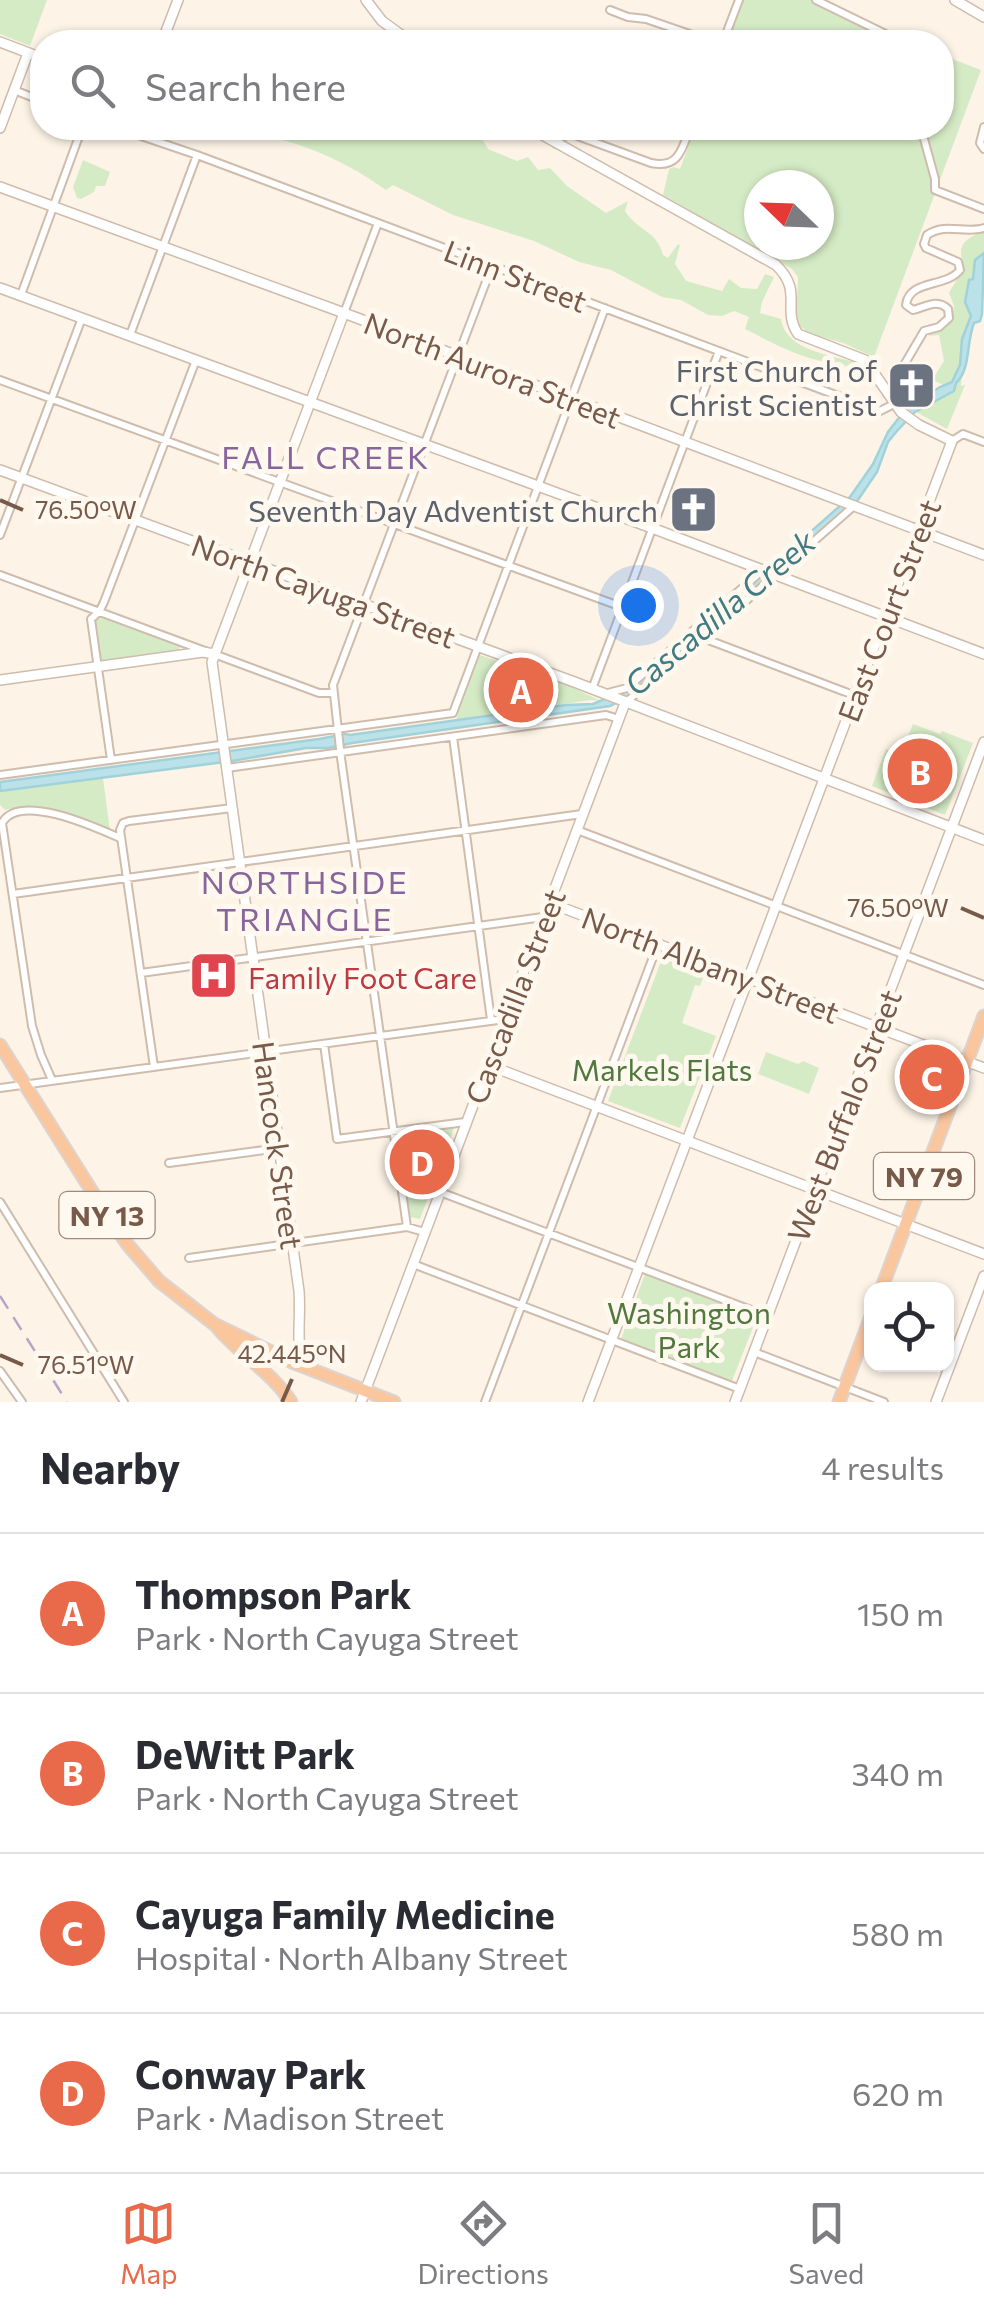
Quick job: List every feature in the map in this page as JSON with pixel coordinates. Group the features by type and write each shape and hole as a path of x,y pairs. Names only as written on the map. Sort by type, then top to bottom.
{"highway":[{"name":"NY 79","path":"884,1282 984,1016"},
{"name":"NY 13","path":"0,1045 128,1245 159,1281 214,1324 363,1396 394,1402"},
{"name":"NY 13","path":"214,1324 230,1343 276,1381 291,1402"},
{"path":"838,1402 864,1335"}],"street":[{"path":"167,30 178,0"},
{"path":"728,30 739,0"},
{"path":"816,0 877,30"},
{"path":"955,0 984,17"},
{"path":"368,2 394,30"},
{"path":"610,10 679,30"},
{"path":"0,42 28,53 0,128"},
{"path":"14,90 30,96"},
{"path":"984,127 980,143 984,149"},
{"path":"21,296 78,140"},
{"name":"Linn Street","path":"153,140 875,410 894,403"},
{"path":"550,140 776,265 790,283 792,325 798,334 866,360 910,420 952,440 963,434 984,442"},
{"path":"556,144 558,140"},
{"path":"588,140 662,165 676,159 685,140"},
{"path":"925,140 936,179 935,190 984,209"},
{"path":"130,335 197,155"},
{"name":"North Aurora Street","path":"0,187 984,556"},
{"path":"210,653 250,563 378,223"},
{"path":"894,403 924,331 939,327 949,318 948,309 942,304 913,310 906,305 907,296 912,290 954,277 960,270 958,262 926,248 927,235 938,229 984,228"},
{"path":"407,1227 332,693 492,266"},
{"path":"0,288 984,654"},
{"path":"0,774 224,747 452,713 604,308"},
{"path":"0,535 82,318"},
{"path":"592,689 719,351"},
{"path":"111,760 91,619 99,612 196,360"},
{"path":"0,380 622,608"},
{"name":"East Court Street","path":"588,1402 952,440"},
{"name":"North Cayuga Street","path":"0,470 592,689 984,840"},
{"path":"625,703 855,505"},
{"path":"604,694 627,688 763,570"},
{"path":"0,575 319,693 332,693"},
{"path":"703,638 856,696"},
{"path":"0,680 210,653"},
{"name":"Hancock Street","path":"210,653 293,1244 301,1310 298,1339 302,1366"},
{"name":"Cascadilla Street","path":"363,1396 625,703"},
{"path":"227,766 606,715 619,719"},
{"path":"453,737 492,1020"},
{"name":"West Buffalo Street","path":"735,1402 984,742"},
{"path":"154,1068 120,834 123,823 233,808"},
{"path":"52,1080 32,1026 2,824 8,814 17,810 42,811 120,834"},
{"path":"12,894 584,814"},
{"path":"577,830 984,986"},
{"name":"North Albany Street","path":"550,903 984,1068"},
{"path":"141,973 544,917"},
{"path":"485,1402 658,944"},
{"path":"0,1088 506,1018"},
{"path":"324,1044 337,1139 466,1122"},
{"path":"488,1066 984,1254"},
{"path":"169,1163 280,1148"},
{"path":"440,1192 768,1316"},
{"path":"0,1202 124,1402"},
{"path":"189,1258 407,1227 424,1232"},
{"path":"412,1264 740,1389"},
{"path":"936,1402 984,1276"},
{"path":"274,1354 298,1339"},
{"path":"754,1352 884,1402"},
{"path":"0,1371 22,1402"}],"green space":[{"path":"0,0 47,0 36,30 30,30 30,46 0,34"},
{"path":"744,0 825,0 886,30 733,30"},
{"path":"954,60 981,70 874,357 810,334 799,325 798,277 776,260 834,260 834,170 744,170 744,241 663,195 669,169 680,169 691,140 954,140"},
{"path":"282,140 483,140 488,149 517,161 528,157 538,170 550,168 567,186 606,213 628,201 625,211 652,235 663,255 668,258 680,245 675,264 686,281 722,291 729,279 741,288 757,289 765,274 774,277 760,313 781,319 785,330 800,345 858,363 850,369 840,362 804,356 745,329 749,317 734,311 722,316 708,315 681,300 662,297 611,270 453,215 393,185 386,190 353,169"},
{"path":"83,160 110,172 105,186 96,186 94,192 81,199 73,187"},
{"path":"984,231 984,263 962,369 961,386 965,385 947,429 907,407 948,387 932,380 944,361 939,335 928,336 952,320 954,306 949,293 960,270 962,246"},
{"path":"102,618 180,648 101,661 95,623"},
{"path":"480,655 565,684 601,701 456,720"},
{"path":"913,724 973,743 945,815 872,786 886,749 901,754"},
{"path":"103,778 110,831 58,812 32,807 5,810 0,805 0,791"},
{"name":"Markels Flats","path":"663,956 705,973 700,986 695,985 682,1023 716,1036 680,1128 608,1101"},
{"path":"766,1052 819,1068 809,1094 758,1074"},
{"path":"454,1128 420,1219 410,1217 399,1136"},
{"name":"Washington Park","path":"645,1274 757,1317 732,1381 621,1339"}],"water":[{"path":"984,253 982,314 980,321 974,323 964,371 954,391 915,412 897,431 858,500 632,695 610,706 0,791 0,782 593,704 627,690 850,497 905,410 952,382 971,316 965,302 969,280 973,279 975,260"}],"railway":[{"path":"0,1296 67,1402"}],"place":[{"name":"First Church of Christ Scientist","path":"912,386"},
{"name":"Seventh Day Adventist Church","path":"693,509"},
{"name":"Thompson Park","path":"521,690"},
{"name":"DeWitt Park","path":"920,771"},
{"name":"Family Foot Care","path":"213,976"},
{"name":"Cayuga Family Medicine","path":"932,1077"},
{"name":"Conway Park","path":"422,1162"}],"district":[{"name":"FALL CREEK","path":"326,456"},
{"name":"NORTHSIDE TRIANGLE","path":"305,900"}],"water label":[{"name":"Cascadilla Creek","path":"719,612"}]}
